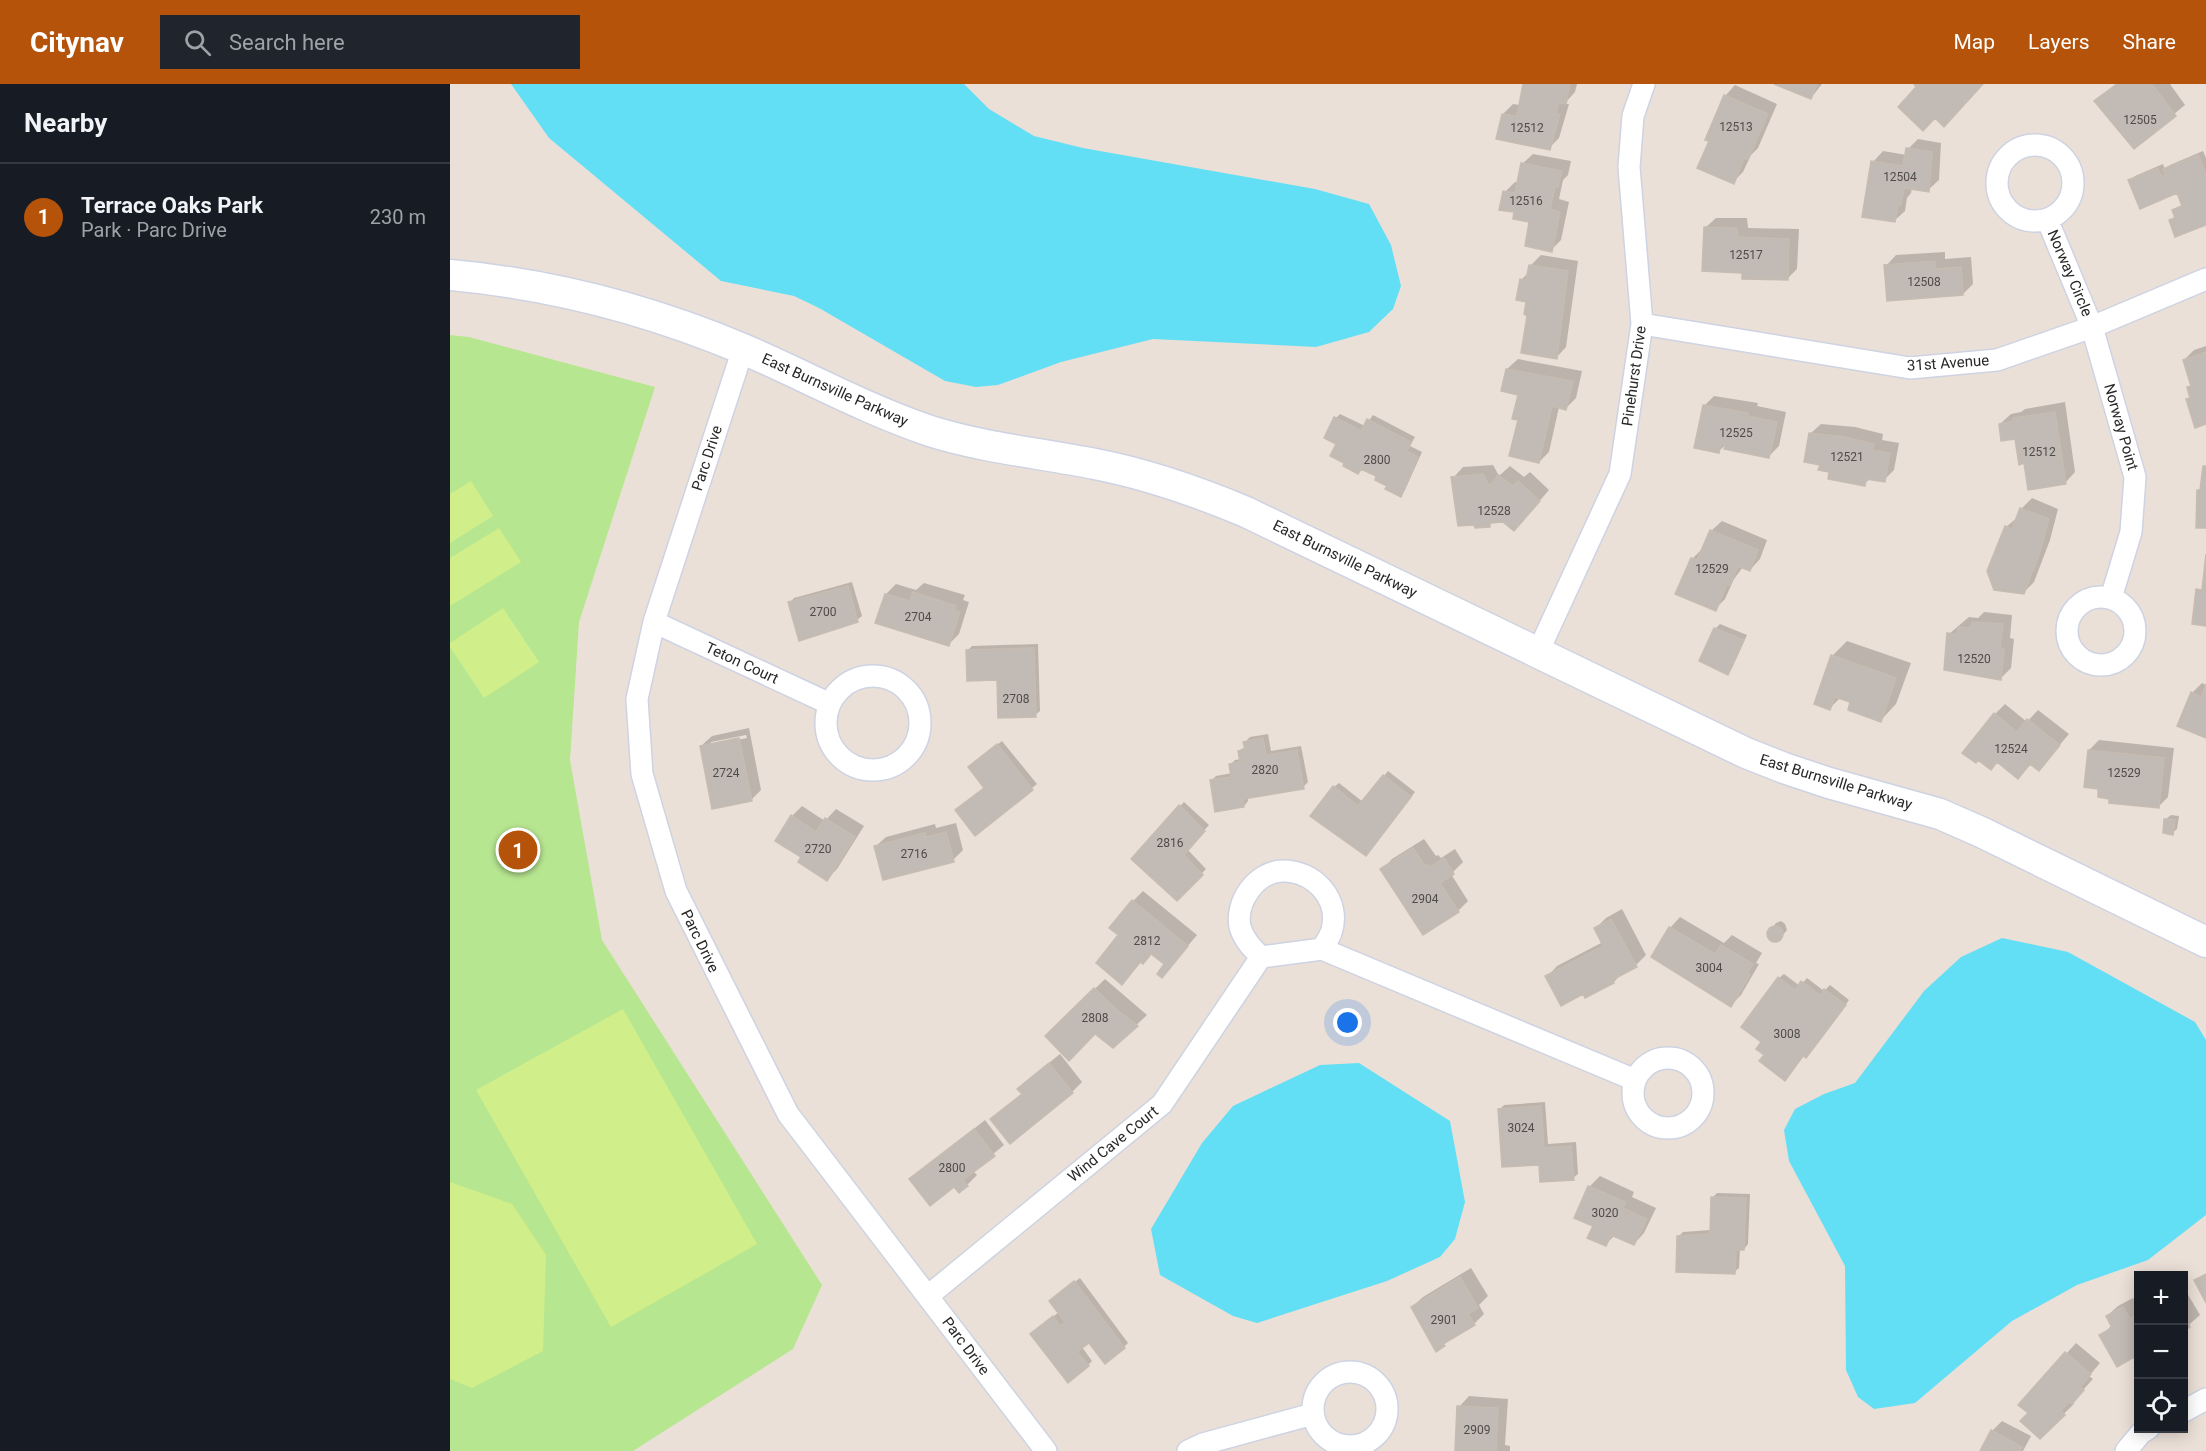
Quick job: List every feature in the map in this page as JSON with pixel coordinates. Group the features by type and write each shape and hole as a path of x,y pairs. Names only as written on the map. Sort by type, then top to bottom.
{"street":[{"name":"Pinehurst Drive","path":"1538,652 1620,474 1642,324 1629,167 1633,116 1644,84"},
{"name":"Norway Circle","path":"2047,219 2092,327"},
{"name":"East Burnsville Parkway","path":"450,274 531,285 592,298 645,313 743,349 885,415 933,431 975,443 1137,473 1210,497 1246,512 1755,757 1829,783 1917,807 1981,832 2206,942"},
{"name":"31st Avenue","path":"1642,324 1910,368 1997,360 2092,327 2206,279"},
{"name":"Norway Point","path":"2092,327 2135,477 2131,532 2110,598"},
{"name":"Parc Drive","path":"743,349 654,622 637,699 642,774 676,891 788,1114 1047,1451"},
{"name":"Teton Court","path":"654,622 830,704"},
{"path":"874,675 892,679 907,690 917,705 921,723 917,741 907,756 891,766 873,770 855,766 840,756 830,741 826,722 830,704 840,689 855,679 874,675"},
{"path":"1322,949 1331,932 1333,914 1328,896 1316,881 1299,873 1280,871 1262,878 1248,890 1240,908 1240,927 1247,944 1261,957 1322,949 1635,1080"},
{"name":"Wind Cave Court","path":"928,1296 1162,1104 1261,957"},
{"path":"2188,1409 2206,1399"},
{"path":"1188,1451 1203,1444 1312,1414"},
{"path":"2126,1451 2140,1433"}],"green space":[{"path":"450,335 469,337 655,387 579,622 570,760 602,940 822,1285 793,1349 633,1451 450,1451"},
{"path":"471,481 493,516 450,543 450,494"},
{"path":"499,528 521,562 450,606 450,558"},
{"path":"503,608 539,662 484,698 450,647 450,643"},
{"path":"623,1009 757,1244 611,1327 476,1090"},
{"path":"450,1182 512,1204 546,1255 543,1351 472,1388 450,1379"}],"water":[{"path":"511,84 964,84 989,109 1034,136 1083,148 1315,189 1369,204 1391,245 1401,286 1393,309 1369,332 1316,347 1153,339 1061,362 998,385 976,387 945,381 819,308 794,296 721,281 549,138"},
{"path":"2002,938 2068,952 2195,1022 2206,1040 2206,1215 2148,1260 2077,1285 2012,1321 1915,1403 1874,1409 1858,1397 1846,1370 1845,1266 1789,1161 1784,1130 1795,1109 1824,1094 1855,1083 1924,991 1961,957"},
{"path":"1359,1063 1450,1121 1465,1202 1455,1239 1440,1257 1387,1281 1257,1323 1233,1316 1160,1275 1151,1229 1202,1143 1233,1106 1320,1065"}],"building":[{"path":"1523,84 1570,84 1566,104 1558,103 1556,114 1560,114 1550,150 1496,139 1502,114 1517,116"},
{"path":"1774,84 1817,84 1811,99"},
{"path":"1914,84 1983,84 1944,127 1935,118 1923,131 1898,107 1916,87"},
{"path":"2117,84 2152,84 2176,116 2134,149 2094,101"},
{"path":"1724,95 1768,114 1748,160 1744,158 1734,184 1697,168 1709,141 1705,140"},
{"path":"1906,148 1932,152 1929,192 1904,188 1895,222 1862,217 1871,161 1903,166"},
{"path":"2198,155 2206,174 2206,225 2175,237 2169,220 2175,218 2172,210 2182,206 2177,193 2140,209 2128,180 2158,168 2161,176 2166,175 2163,169"},
{"path":"1521,163 1562,171 1558,187 1555,187 1550,209 1560,212 1552,252 1525,246 1529,222 1513,219 1514,212 1499,210 1503,191 1515,193"},
{"path":"1704,227 1737,228 1738,237 1789,239 1788,280 1742,279 1742,273 1702,271"},
{"path":"1935,261 1935,269 1961,267 1963,295 1887,301 1884,265"},
{"path":"1529,265 1568,271 1557,359 1521,353 1527,316 1524,314 1526,302 1516,300 1520,279 1526,280"},
{"path":"2206,352 2206,424 2195,428 2186,399 2190,398 2187,387 2191,386 2183,360"},
{"path":"1506,369 1573,381 1566,410 1552,406 1539,463 1509,456 1518,420 1512,419 1518,395 1501,391"},
{"path":"1703,405 1748,413 1748,416 1777,422 1769,458 1724,449 1725,445 1721,444 1719,453 1694,448"},
{"path":"2055,412 2066,484 2028,490 2024,463 2019,465 2015,439 2001,441 1999,424 2013,421 2013,418"},
{"path":"1334,417 1361,431 1367,419 1411,442 1407,451 1418,457 1401,497 1385,489 1387,486 1375,480 1376,476 1361,469 1358,474 1330,456 1336,444 1324,438"},
{"path":"1809,433 1844,437 1874,444 1872,450 1890,453 1885,482 1866,479 1865,486 1828,479 1829,472 1818,470 1820,465 1804,462"},
{"path":"2203,466 2206,466 2206,528 2196,528 2197,490 2200,490"},
{"path":"1483,474 1488,484 1491,485 1498,475 1513,486 1518,481 1540,501 1514,531 1503,522 1490,523 1490,527 1458,526 1451,477"},
{"path":"2020,508 2049,519 2040,552 2024,594 1994,590 1987,571 2005,526 2012,529"},
{"path":"1710,530 1758,550 1750,571 1738,566 1730,585 1727,584 1716,611 1675,594 1691,558 1697,560"},
{"path":"2206,554 2206,626 2192,624 2196,589 2202,590"},
{"path":"848,586 858,622 799,641 788,602"},
{"path":"913,592 956,606 954,610 960,612 949,646 875,623 885,594 910,601"},
{"path":"1972,622 2003,624 2000,648 2004,649 2001,680 1944,670 1947,633 1957,635 1958,627 1971,628"},
{"path":"1714,628 1744,640 1728,675 1699,661"},
{"path":"1034,648 1036,717 998,718 997,680 967,681 966,650"},
{"path":"1831,655 1896,678 1881,722 1848,710 1850,702 1835,697 1830,710 1814,704"},
{"path":"2206,684 2206,738 2177,726 2191,692 2201,697"},
{"path":"1994,713 2017,732 2027,719 2060,745 2039,771 2030,764 2018,779 1997,762 1991,770 1978,760 1976,763 1962,753"},
{"path":"739,738 752,801 712,809 700,746"},
{"path":"1263,738 1266,755 1297,750 1304,789 1243,799 1244,807 1215,812 1210,780 1231,777 1229,764 1240,762 1238,751 1245,749 1243,742"},
{"path":"997,744 1033,790 975,836 955,810 984,788 968,767"},
{"path":"2088,750 2164,758 2159,808 2109,803 2109,799 2098,797 2098,789 2084,787"},
{"path":"1383,775 1411,797 1366,856 1310,816 1333,786 1358,806"},
{"path":"1179,805 1205,831 1184,855 1203,875 1177,901 1131,859"},
{"path":"791,815 816,832 825,818 855,837 827,881 798,862 801,857 775,841"},
{"path":"2164,819 2175,820 2173,835 2163,833"},
{"path":"946,832 954,862 883,880 874,846 925,833 926,837"},
{"path":"1413,848 1425,866 1428,864 1430,867 1444,858 1454,874 1440,883 1459,912 1423,935 1380,869"},
{"path":"1132,900 1188,946 1162,978 1157,974 1164,964 1151,954 1143,964 1140,962 1122,985 1096,963 1118,935 1109,928"},
{"path":"1611,919 1637,967 1612,980 1614,983 1585,998 1583,994 1561,1006 1545,976 1603,946 1594,928"},
{"path":"1772,926 1778,926 1783,934 1781,940 1772,942 1767,937 1767,931"},
{"path":"1669,927 1715,954 1721,945 1753,964 1747,973 1750,975 1731,1007 1651,957"},
{"path":"1778,977 1795,990 1801,981 1820,995 1824,989 1846,1005 1806,1058 1803,1056 1785,1081 1759,1061 1764,1055 1756,1049 1761,1042 1741,1027"},
{"path":"1094,988 1138,1026 1113,1048 1095,1034 1069,1061 1045,1036"},
{"path":"1049,1063 1073,1093 1010,1144 990,1119 1022,1094 1017,1089"},
{"path":"1541,1106 1544,1148 1571,1146 1574,1180 1540,1182 1539,1165 1502,1167 1498,1109"},
{"path":"974,1129 995,1156 963,1180 968,1186 959,1193 954,1187 930,1206 909,1179"},
{"path":"1588,1186 1625,1202 1623,1208 1647,1219 1634,1245 1611,1235 1606,1246 1587,1238 1593,1226 1574,1218"},
{"path":"1711,1197 1746,1198 1744,1250 1736,1250 1735,1274 1676,1272 1677,1236 1710,1234"},
{"path":"2206,1274 2206,1303 2194,1280"},
{"path":"1460,1277 1478,1308 1468,1314 1475,1325 1443,1344 1445,1346 1436,1352 1411,1307"},
{"path":"1074,1281 1125,1348 1105,1364 1089,1343 1077,1352 1089,1366 1068,1383 1030,1334 1053,1316 1060,1326 1065,1322 1049,1301"},
{"path":"2123,1307 2130,1319 2134,1316 2134,1357 2117,1367 2099,1335 2112,1328 2106,1316"},
{"path":"2065,1352 2091,1374 2080,1387 2084,1390 2072,1404 2069,1401 2061,1411 2065,1415 2040,1439 2020,1421 2028,1413 2018,1405"},
{"path":"1457,1406 1498,1408 1496,1451 1455,1451"},
{"path":"1991,1430 2022,1447 2020,1451 1980,1451"}],"place":[{"name":"Terrace Oaks Park","path":"518,850"}]}
